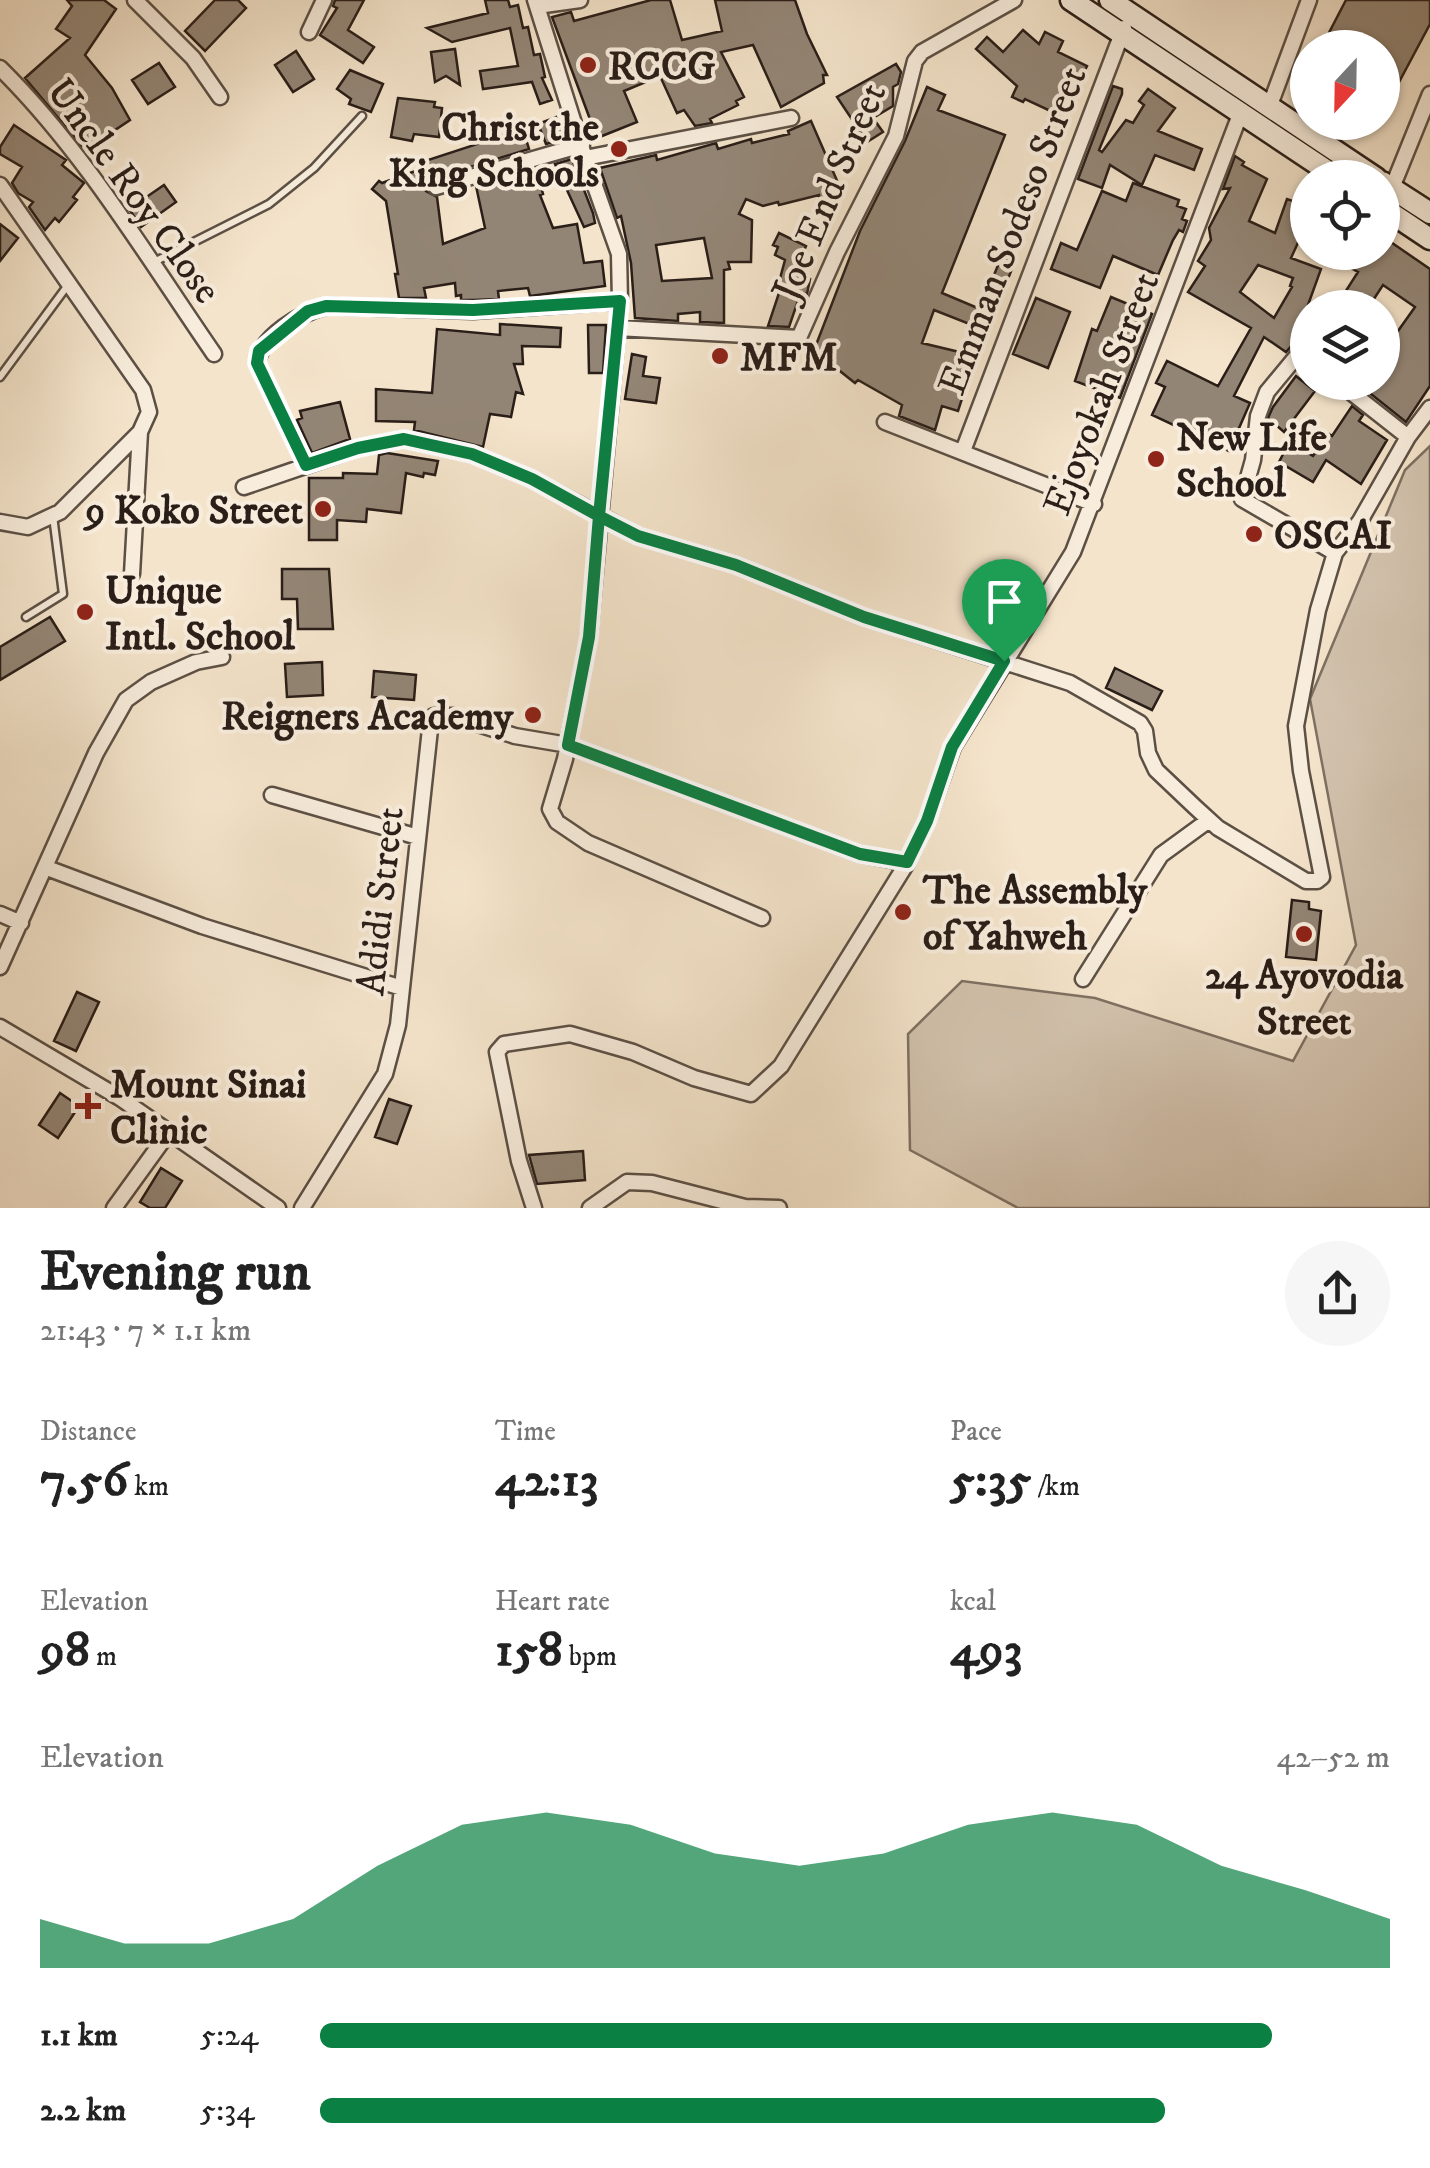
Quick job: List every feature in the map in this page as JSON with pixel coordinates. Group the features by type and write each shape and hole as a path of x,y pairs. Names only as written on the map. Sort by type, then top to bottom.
{"main road":[{"path":"1072,0 1312,160"},
{"path":"1110,0 1270,105 1344,160"},
{"path":"1400,198 1430,213"},
{"path":"1400,207 1430,240"}],"street":[{"path":"135,0 192,58 220,96"},
{"path":"310,32 324,0"},
{"path":"580,0 536,3 619,254 620,301 589,637 568,745 550,809 558,822 588,843 762,918"},
{"name":"Joe End Street","path":"618,328 799,338 896,136 915,61 922,52 1014,0"},
{"path":"1270,105 1309,0"},
{"path":"1120,32 1135,16"},
{"name":"Emman Sodeso Street","path":"963,451 1120,32"},
{"name":"Uncle Roy Close","path":"0,68 26,94 106,198 214,354"},
{"path":"1397,160 1430,94"},
{"name":"Ejoyokah Street","path":"534,1208 519,1161 497,1052 504,1044 570,1034 751,1094 781,1066 907,862 927,821 952,747 1073,552 1241,112"},
{"path":"436,187 583,152 791,118"},
{"path":"0,186 143,390 148,412 140,432 132,574"},
{"path":"306,465 257,363 264,344 308,311 326,306 473,310 620,301"},
{"path":"1290,365 1266,392 1242,500 1335,552"},
{"path":"1361,400 1408,437"},
{"path":"244,486 358,448 404,439 472,454 532,479 638,536 736,565 864,617 1070,683 1140,722 1156,770 1210,820 1306,881 1317,881 1322,877 1296,726 1318,610 1335,552 1360,521 1408,437 1430,408"},
{"path":"885,422 1094,504"},
{"path":"0,522 28,527 60,512 140,432"},
{"path":"0,967 96,753 126,700 151,682 196,662 222,656"},
{"name":"Adidi Street","path":"302,1208 385,1074 398,1025 434,716 453,716 516,736 568,745"},
{"path":"568,745 860,854 907,862"},
{"path":"272,795 418,836"},
{"path":"1082,979 1161,856 1210,820"},
{"path":"47,868 202,926 402,988"},
{"path":"0,914 21,923"},
{"path":"0,1027 120,1098 278,1208"},
{"path":"114,1208 169,1132"},
{"path":"590,1208 627,1182 652,1183 745,1207 779,1208"}],"lane":[{"path":"151,263 269,204 314,168 362,116"},
{"path":"0,377 70,282"},
{"path":"26,617 63,594 52,516"}],"shaded area":[{"path":"1430,446 1430,1208 1018,1208 910,1150 908,1034 962,981 1095,998 1293,1061 1356,945 1310,699 1405,470"}],"building":[{"path":"67,0 104,0 116,9 85,55 112,88 130,120 85,150 25,78 70,38 56,29 72,6"},
{"path":"215,0 238,0 246,8 205,51 185,31"},
{"path":"335,0 364,0 348,30 374,47 363,63 320,35 337,8 333,6"},
{"path":"485,0 508,0 510,7 518,5 534,55 540,54 545,77 542,78 552,100 540,104 532,82 483,89 480,71 518,66 510,28 452,42 427,28 488,13"},
{"path":"651,0 670,0 682,40 722,31 715,0 795,0 827,75 823,75 824,83 781,107 753,45 721,52 744,97 736,101 738,105 710,119 712,123 695,126 684,110 677,113 660,76 624,91 637,122 597,138 552,17 571,12 574,21"},
{"path":"1346,0 1430,0 1430,24 1400,80 1400,30 1330,30"},
{"path":"1023,30 1039,44 1045,32 1063,41 1058,52 1087,66 1067,106 1062,103 1059,115 1012,97 1017,86 976,49 987,37 1003,52"},
{"path":"455,49 460,85 446,76 435,82 431,52"},
{"path":"296,51 314,79 293,92 275,65"},
{"path":"159,63 175,87 148,104 132,80"},
{"path":"896,64 901,72 893,87 893,106 873,118 883,132 867,142 837,97"},
{"path":"350,70 383,84 371,112 349,104 351,99 337,89"},
{"path":"1113,86 1122,89 1122,94 1099,150 1102,152 1126,120 1133,123 1144,105 1139,101 1148,89 1175,108 1158,131 1202,149 1194,170 1155,155 1142,185 1110,165 1102,188 1078,179"},
{"path":"927,87 945,95 938,110 1005,135 942,293 980,309 1001,258 1014,264 987,331 934,310 922,343 976,356 958,411 942,406 935,430 899,416 902,405 858,380 855,383 831,364 811,358 860,231"},
{"path":"398,98 435,102 434,107 442,108 439,137 414,134 412,141 391,137"},
{"path":"556,117 565,139 546,144 538,124"},
{"path":"811,121 842,192 820,200 819,195 779,205 778,202 763,206 746,199 739,214 752,220 751,262 728,262 730,269 724,270 724,323 700,322 700,312 678,314 678,321 635,318 631,263 621,216 617,218 600,168 656,155 657,160 716,143 718,149 751,139 752,143 789,134 788,131","holes":["704,238 712,278 662,281 656,245"]},
{"path":"14,125 66,160 62,165 84,183 73,197 77,200 59,222 55,218 45,230 29,207 33,202 18,193 12,183 22,167 0,154 0,147"},
{"path":"523,129 529,149 428,180 426,191 437,197 443,244 485,228 476,186 503,179 505,189 539,180 543,194 540,195 553,228 577,224 584,263 602,261 605,286 530,296 528,288 498,291 499,299 461,300 461,295 456,296 455,283 424,288 426,298 399,298 386,201 372,189 379,181 424,168 422,162"},
{"path":"1235,156 1244,162 1242,165 1267,179 1249,221 1275,233 1287,199 1290,200 1290,270 1321,270 1313,290 1290,290 1293,278 1258,265 1240,292 1274,318 1290,290 1290,348 1286,352 1264,337 1234,396 1250,403 1229,451 1152,415 1165,387 1156,383 1167,361 1218,386 1251,328 1188,292 1205,266 1198,261 1211,240 1209,228 1230,188 1223,189"},
{"path":"572,159 595,223 584,227 555,164"},
{"path":"1133,183 1179,200 1177,206 1186,209 1183,232 1179,230 1173,240 1158,275 1113,256 1100,288 1051,269 1061,243 1077,250 1102,191 1126,201"},
{"path":"164,185 176,202 141,227 129,209"},
{"path":"0,224 18,238 0,261"},
{"path":"779,233 806,246 794,275 810,279 807,294 801,292 789,327 768,326 785,260 775,255 778,247 773,245"},
{"path":"1400,248 1430,269 1430,386 1406,422 1378,400 1400,400 1400,328 1415,307 1400,297 1400,290 1383,285 1380,290 1346,290 1358,272 1354,270 1400,270"},
{"path":"1111,297 1152,314 1120,398 1075,381 1092,329 1097,331"},
{"path":"1036,298 1070,312 1048,368 1013,354"},
{"path":"500,324 561,328 560,347 522,346 523,364 514,364 523,394 516,392 511,417 490,414 483,447 414,430 415,422 376,421 376,389 432,393 437,329 500,335"},
{"path":"588,325 606,325 603,373 589,373"},
{"path":"632,354 646,357 643,376 660,378 656,403 625,399"},
{"path":"1290,384 1290,400 1308,400 1284,432 1268,418"},
{"path":"340,402 350,439 312,453 297,420 302,418 300,411"},
{"path":"1352,406 1363,415 1359,421 1387,440 1361,484 1326,460 1313,482 1279,462 1289,443 1313,456"},
{"path":"379,455 438,461 435,475 406,473 401,513 367,509 366,522 337,520 337,540 309,540 309,478 377,474"},
{"path":"282,569 329,569 333,629 298,629 297,599 282,599"},
{"path":"50,617 65,641 0,680 0,647"},
{"path":"322,662 323,695 287,697 285,664"},
{"path":"1115,668 1162,691 1152,710 1106,688"},
{"path":"374,671 416,675 414,700 372,697"},
{"name":"24 Ayovodia Street","path":"1292,900 1309,902 1309,909 1321,911 1316,960 1286,957"},
{"path":"77,992 99,1002 76,1051 54,1041"},
{"path":"60,1093 79,1106 58,1138 39,1125"},
{"path":"389,1099 411,1106 397,1144 375,1137"},
{"path":"583,1151 585,1180 537,1184 529,1155"},
{"path":"161,1168 182,1181 165,1208 150,1208 140,1202"}],"place":[{"name":"RCCG","path":"588,65"},
{"name":"Christ the King Schools","path":"619,149"},
{"name":"MFM","path":"720,356"},
{"name":"New Life School","path":"1156,459"},
{"name":"9 Koko Street","path":"323,509"},
{"name":"OSCAI","path":"1254,534"},
{"name":"Unique Intl. School","path":"85,612"},
{"name":"Reigners Academy","path":"533,715"},
{"name":"The Assembly of Yahweh","path":"903,912"},
{"name":"24 Ayovodia Street","path":"1304,934"},
{"name":"Mount Sinai Clinic","path":"88,1106"}],"route":[{"path":"1004,661 864,617 736,565 638,536 599,516 620,301 473,310 326,306 308,311 259,351 257,363 306,465 358,448 404,439 472,454 532,479 599,516 589,637 568,745 860,854 907,862 927,821 952,747 1004,661"}]}
